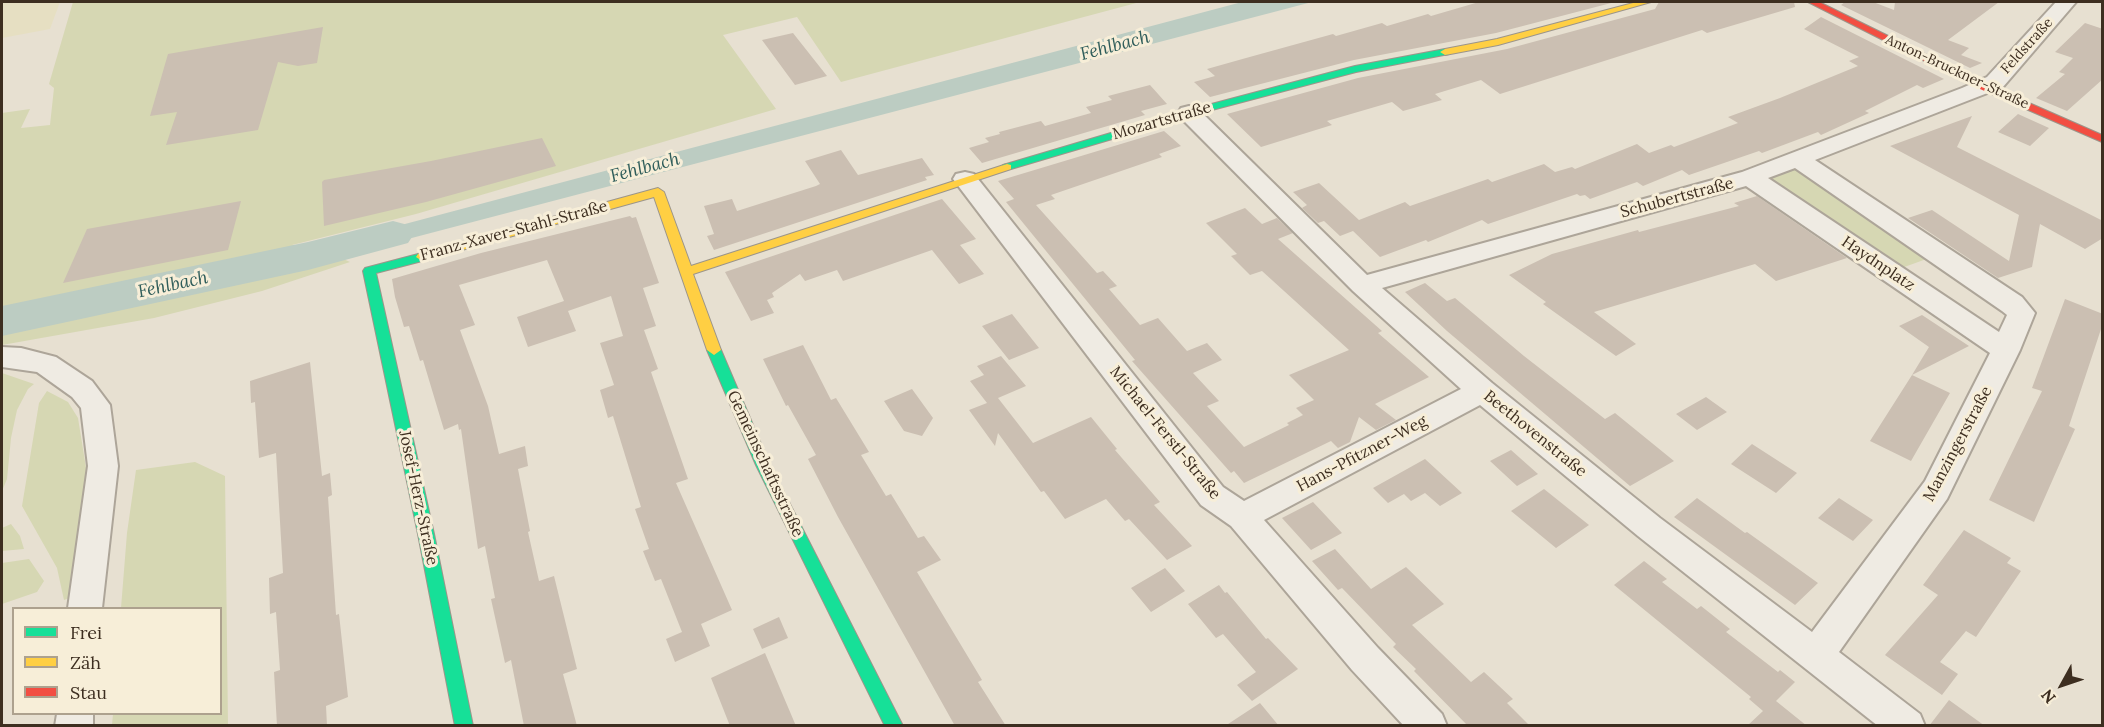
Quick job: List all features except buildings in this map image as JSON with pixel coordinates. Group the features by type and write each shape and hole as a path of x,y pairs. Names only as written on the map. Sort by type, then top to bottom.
{"street":[{"name":"Mozartstraße","path":"687,272 965,179 1189,112 1355,69 1498,42 1646,2"},
{"name":"Anton-Bruckner-Straße","path":"1813,2 1984,87 2103,139"},
{"name":"Feldstraße","path":"1984,87 1995,82 2066,2"},
{"name":"Schubertstraße","path":"1362,285 1750,177 1984,87"},
{"name":"Beethovenstraße","path":"1189,112 1362,285 1482,391 1649,527 1817,654 1907,726"},
{"name":"Manzingerstraße","path":"1799,160 2012,304 2021,313 2006,350 1936,490 1817,654"},
{"name":"Haydnplatz","path":"1750,177 2006,350"},
{"name":"Michael-Ferstl-Straße","path":"965,179 1212,496 1242,517 1365,658 1429,726"},
{"name":"Gemeinschaftsstraße","path":"658,192 711,343 763,465 894,726"},
{"name":"Franz-Xaver-Stahl-Straße","path":"369,271 658,192"},
{"name":"Josef-Herz-Straße","path":"369,271 426,534 464,726"},
{"path":"2,357 21,358 46,364 82,388 95,405 104,466 85,607"},
{"name":"Hans-Pfitzner-Weg","path":"1242,517 1482,391"}],"shaded area":[{"path":"2,2 60,2 50,29 2,38"}],"green space":[{"path":"73,2 1140,2 841,82 797,17 723,35 776,109 416,214 292,245 315,246 350,262 262,291 154,318 2,345 2,113 30,109 21,128 50,125 54,88 49,84"},
{"path":"1792,170 1801,170 1932,257 1896,270 1766,179"},
{"path":"2,373 34,384 28,389 17,410 11,438 7,479 2,491"},
{"path":"47,391 68,402 78,418 87,474 77,595 64,600 57,568 22,506 39,403"},
{"path":"195,462 225,476 228,725 112,725 113,715 222,715 222,607 121,607 127,533 136,470"},
{"path":"11,524 20,536 24,549 2,551 2,528"},
{"path":"29,559 44,581 37,592 2,604 2,563"}],"water":[{"path":"1242,2 1312,2 343,256 322,246"}],"waterway":[{"name":"Fehlbach","path":"2,321 308,256 393,234"}],"traffic: fast":[{"path":"1007,167 1189,113 1355,69 1445,52"},
{"path":"422,257 369,271 426,534 464,726"},
{"path":"714,350 763,465 894,726"}],"traffic: slow":[{"path":"1445,52 1498,42 1646,2"},
{"path":"687,272 1007,167"},
{"path":"422,257 658,192 714,350"}],"traffic: jam":[{"path":"1813,2 1984,87 2102,139"}]}
